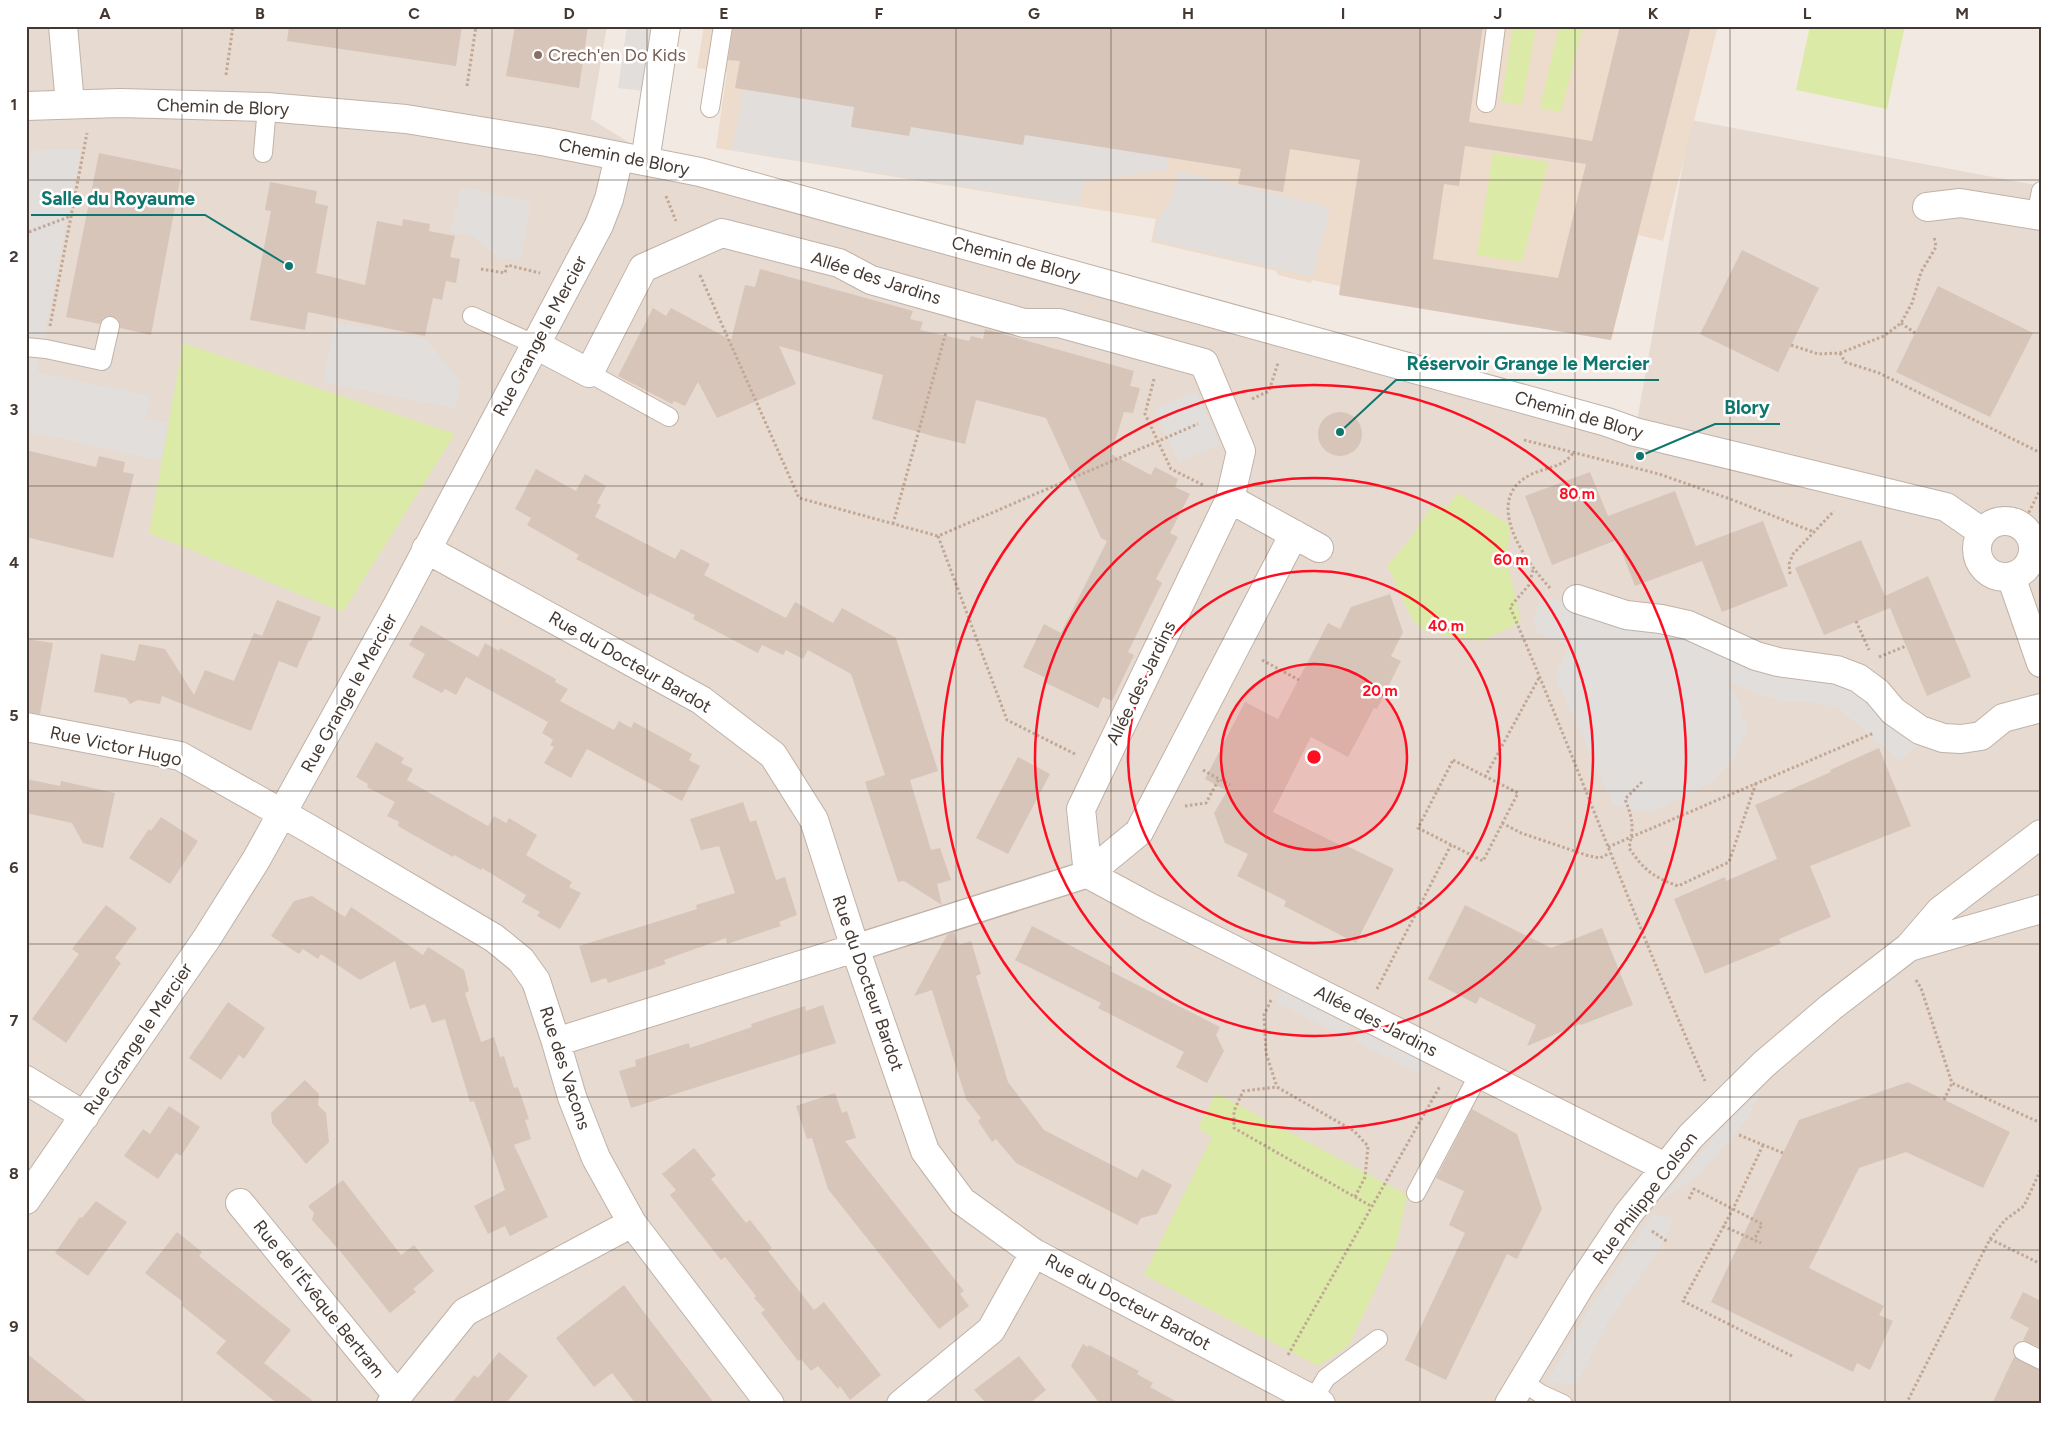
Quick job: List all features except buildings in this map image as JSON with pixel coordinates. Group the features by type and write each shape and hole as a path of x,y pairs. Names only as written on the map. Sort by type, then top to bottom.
{"street":[{"path":"63,26 82,104"},
{"name":"Rue Grange le Mercier","path":"26,1200 207,938 283,814 536,346 598,225 609,199 632,159 666,26"},
{"name":"Chemin de Blory","path":"26,106 82,104 268,107 406,118 547,142 632,159 758,187 1607,422 1635,432 1946,507 1982,532"},
{"path":"1927,208 1960,202 2039,208"},
{"name":"Allée des Jardins","path":"589,373 643,268 722,233 839,263 871,280 1024,323 1059,323 1204,363 1241,451 1230,499 1081,809 1088,874 1665,1167"},
{"path":"536,346 589,373"},
{"path":"1230,499 1319,548"},
{"path":"2001,520 2011,521 2031,534 2034,553 2030,563 2019,574 2010,577 1999,577 1989,572 1978,559 1977,544 1982,532 1990,524 2001,520"},
{"path":"556,1042 1088,874 1139,832 1294,534"},
{"name":"Rue du Docteur Bardot","path":"426,549 702,700 773,755 814,820 855,948 925,1151 962,1201 1034,1253 1320,1394"},
{"path":"2010,577 2016,588 2041,663"},
{"path":"1577,599 1626,615 1660,618 1688,625 1756,656 1778,662 1837,670 1858,678 1877,692 1900,716 1920,730 1943,738 1962,739 1981,736 2003,718 2041,708"},
{"name":"Rue Victor Hugo","path":"26,727 180,756 283,814"},
{"name":"Rue des Vacons","path":"283,814 494,938 521,960 536,981 572,1097 596,1158 632,1223 770,1404"},
{"name":"Rue Philippe Colson","path":"1516,1393 1580,1286 1628,1214 1665,1167 1724,1102 1764,1064 1831,1007 1904,950 1940,911 2041,834"},
{"name":"Rue Philippe Colson","path":"1904,950 2041,909"},
{"path":"26,1080 85,1116"},
{"name":"Rue de l'Évêque Bertram","path":"240,1204 394,1399 465,1312 632,1223"},
{"path":"901,1404 991,1330 1034,1253"}],"lane":[{"path":"710,108 723,26"},
{"path":"1486,103 1496,26"},
{"path":"264,153 268,107"},
{"path":"472,316 536,346"},
{"path":"26,347 46,348 102,361 110,326"},
{"path":"589,373 669,417"},
{"path":"1416,1193 1479,1074"},
{"path":"1320,1394 1378,1339"},
{"path":"2023,1351 2041,1360"},
{"path":"1516,1393 1541,1394 1563,1404"}],"path":[{"path":"222,106 232,26"},
{"path":"467,86 476,26"},
{"path":"46,348 71,216 82,104"},
{"path":"666,196 800,498 938,536 1225,412 1269,391 1288,334"},
{"path":"1791,345 1818,354 1840,353 1884,336 1901,324 1912,303 1921,272 1936,247 1927,208"},
{"path":"29,232 71,216"},
{"path":"481,269 505,273 507,265 538,271 543,275"},
{"path":"893,524 954,303"},
{"path":"1901,324 1915,332"},
{"path":"1162,352 1144,414 1172,469 1230,499"},
{"path":"1840,353 1844,362 1879,373 2041,454"},
{"path":"1524,440 1659,474 1733,500 1814,532"},
{"path":"1573,453 1569,460 1530,475 1519,482 1508,502 1508,518 1518,543 1533,570 1550,588 1561,596 1577,599"},
{"path":"1790,574 1789,564 1793,554 1836,509 1853,486"},
{"path":"2031,534 2041,488"},
{"path":"938,536 1007,720 1101,767"},
{"path":"1533,570 1530,585 1510,607 1705,1081 1724,1102"},
{"path":"1856,621 1870,651"},
{"path":"1236,646 1299,680"},
{"path":"1873,659 1906,646"},
{"path":"1485,777 1540,676"},
{"path":"1608,847 1696,811 1756,782 1872,735 1900,716"},
{"path":"1453,760 1485,777 1518,793 1483,862 1418,828 1453,760"},
{"path":"1203,770 1230,785"},
{"path":"1158,796 1178,807 1206,803 1219,779"},
{"path":"1642,782 1625,799 1631,814 1634,830 1629,848 1641,866 1657,878 1678,886 1729,862 1756,782"},
{"path":"1502,824 1521,833 1589,856 1600,858 1610,853"},
{"path":"1363,1015 1451,846"},
{"path":"1904,950 1921,988 1952,1083 1944,1100"},
{"path":"1278,1088 1266,1053 1264,1015 1284,975"},
{"path":"1320,1394 1287,1356 1454,1061"},
{"path":"1952,1083 2041,1124"},
{"path":"1355,1197 1365,1177 1368,1146 1354,1132 1278,1088 1243,1091 1234,1111 1234,1128 1355,1197 1371,1206"},
{"path":"1739,1135 1783,1153"},
{"path":"1763,1144 1723,1226 1683,1301 1794,1357"},
{"path":"1906,1404 1990,1239 2004,1220 2024,1206 2041,1170"},
{"path":"1689,1199 1694,1189 1762,1224 1754,1240"},
{"path":"1723,1226 1760,1243"},
{"path":"1990,1239 2041,1264"}],"shaded area":[{"path":"26,26 607,26 591,119 667,166 1635,432 1691,120 2041,186 2041,1404 26,1404"},
{"path":"627,26 653,26 643,91 618,88"},
{"path":"704,26 1718,26 1663,241 1638,235 1611,340 1339,295 1340,286 1312,280 1311,283 1278,275 1276,271 1151,242 1156,219 716,148 727,72 697,68"},
{"path":"745,79 1170,147 1167,170 1084,182 1079,205 732,150"},
{"path":"81,149 37,372 150,396 146,418 168,423 161,461 26,431 26,151"},
{"path":"1178,171 1330,207 1313,277 1154,240 1159,218 1173,195"},
{"path":"461,187 531,202 521,261 497,257 473,236 450,232"},
{"path":"335,322 426,339 461,383 456,408 323,383"},
{"path":"1196,391 1220,444 1179,462 1154,410"},
{"path":"1541,595 1603,613 1786,654 1855,662 1900,703 1919,742 1900,761 1837,707 1818,703 1781,701 1725,680 1739,701 1747,731 1735,757 1712,782 1649,813 1613,805 1555,676 1569,646 1537,633 1534,619"},
{"path":"1285,985 1354,1020 1345,1037 1276,1002"},
{"path":"1363,1025 1426,1057 1417,1073 1355,1041"},
{"path":"1761,1090 1746,1121 1697,1176 1660,1201 1718,1132"},
{"path":"1653,1214 1674,1218 1664,1241 1608,1322 1577,1384 1547,1382 1590,1308"}],"green space":[{"path":"1513,26 1536,26 1522,105 1501,102"},
{"path":"1559,26 1583,26 1561,112 1540,108"},
{"path":"1810,26 1905,26 1887,109 1796,90"},
{"path":"1493,153 1548,162 1522,262 1477,255"},
{"path":"183,343 455,434 343,612 149,533"},
{"path":"1458,493 1510,525 1507,561 1521,622 1481,641 1423,630 1412,619 1387,565 1408,542 1431,507 1449,505"},
{"path":"1216,1093 1407,1195 1397,1243 1349,1345 1318,1366 1144,1275 1212,1137 1198,1128"}],"place":[{"name":"Crech'en Do Kids","path":"538,55"},
{"name":"Salle du Royaume","path":"289,266"},
{"name":"Réservoir Grange le Mercier","path":"1340,432"},
{"name":"Blory","path":"1640,456"}]}
